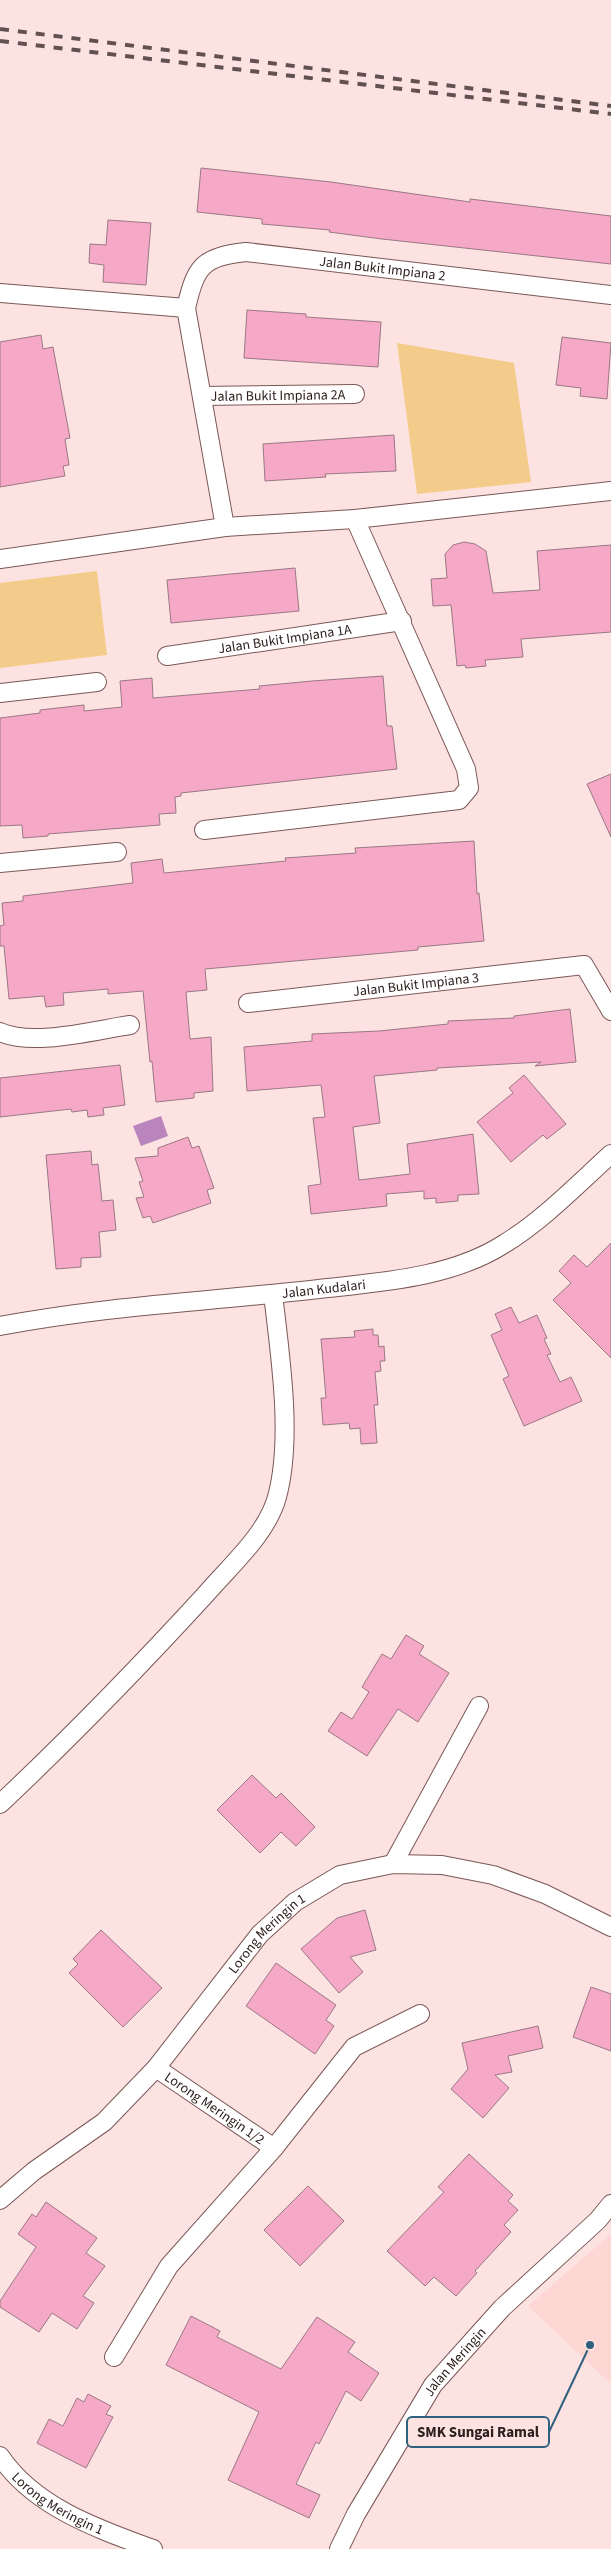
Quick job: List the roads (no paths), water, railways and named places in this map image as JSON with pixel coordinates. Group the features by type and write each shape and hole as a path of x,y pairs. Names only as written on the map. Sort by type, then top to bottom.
{"street":[{"name":"Jalan Bukit Impiana 2","path":"186,308 192,282 202,265 222,255 246,252 611,294"},
{"path":"0,292 186,308 225,527"},
{"name":"Jalan Bukit Impiana 2A","path":"202,396 355,394"},
{"path":"0,559 225,527 355,519 611,491"},
{"path":"204,830 459,800 469,788 466,769 402,621 355,519"},
{"name":"Jalan Bukit Impiana 1A","path":"167,656 402,621"},
{"path":"0,693 97,682"},
{"path":"0,863 117,852"},
{"name":"Jalan Bukit Impiana 3","path":"248,1003 584,965 611,1011"},
{"path":"0,1032 7,1035 44,1037 130,1025"},
{"name":"Jalan Kudalari","path":"0,1326 108,1308 366,1284 427,1273 468,1262 504,1245 542,1216 611,1154"},
{"path":"0,1804 63,1744 179,1623 256,1537 277,1498 282,1455 283,1401 273,1294"},
{"path":"393,1864 478,1706"},
{"name":"Lorong Meringin 1","path":"0,2200 34,2172 104,2122 156,2068 260,1934 295,1902 340,1875 393,1864 442,1864 493,1875 545,1894 611,1927"},
{"path":"114,2357 169,2266 274,2148 354,2047 420,2014"},
{"name":"Lorong Meringin 1/2","path":"156,2068 274,2148"},
{"name":"Jalan Meringin","path":"339,2549 356,2514 433,2385 502,2308 598,2220 611,2204"},
{"name":"Lorong Meringin 1","path":"0,2456 40,2496 88,2525 153,2549"}],"railway":[{"path":"0,29 611,106"},
{"path":"0,41 611,114"}],"place":[{"name":"SMK Sungai Ramal","path":"590,2345"}]}
